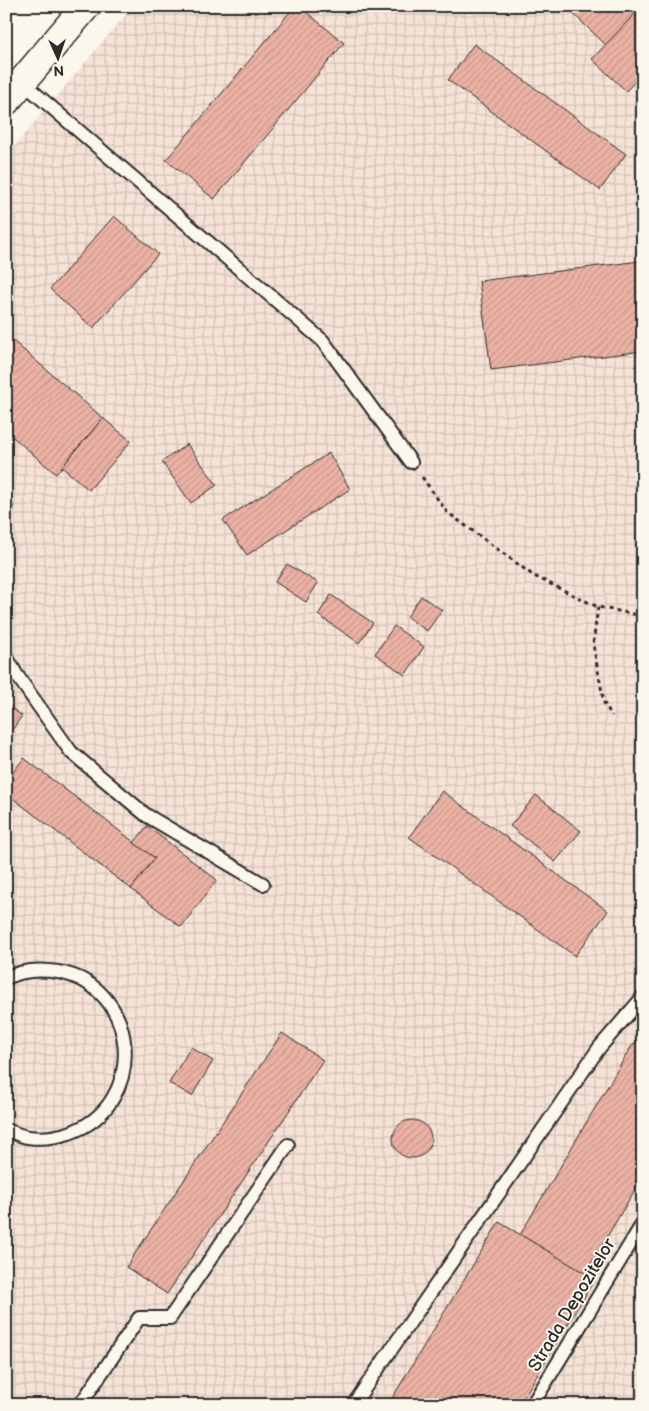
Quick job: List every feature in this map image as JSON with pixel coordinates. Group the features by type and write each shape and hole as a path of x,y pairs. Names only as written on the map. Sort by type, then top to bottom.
{"street":[{"path":"14,91 86,6"}],"lane":[{"path":"14,91 323,341 411,462"},
{"path":"6,508 6,517"},
{"path":"6,656 16,674 71,752 146,815 263,884"},
{"path":"6,978 14,974 41,970 69,974 94,987 113,1008 124,1034 126,1062 119,1088 104,1112 82,1128 56,1137 28,1137 6,1130"},
{"path":"353,1405 599,1048 643,998"},
{"path":"80,1405 139,1318 170,1318 288,1145"},
{"name":"Strada Depozitelor","path":"532,1405 643,1223"}],"path":[{"path":"411,462 447,512 534,576 598,607 643,616"},
{"path":"598,607 593,644 604,702 612,716"}],"shaded area":[{"path":"133,6 643,6 643,1405 6,1405 6,156"}],"building":[{"path":"295,6 299,6 344,43 214,199 166,160"},
{"path":"565,6 642,6 606,45"},
{"path":"642,6 643,73 626,91 592,59"},
{"path":"474,44 626,154 600,190 448,80"},
{"path":"114,216 158,254 93,328 50,289"},
{"path":"640,261 643,285 643,351 491,370 479,281"},
{"path":"13,341 103,418 56,474 6,431 6,349"},
{"path":"103,418 131,441 89,490 62,467"},
{"path":"187,444 217,485 191,503 162,462"},
{"path":"329,453 350,489 247,555 223,520"},
{"path":"287,564 318,583 306,602 275,582"},
{"path":"331,595 373,623 359,643 318,615"},
{"path":"421,596 442,610 427,631 407,617"},
{"path":"394,626 424,647 405,675 375,654"},
{"path":"6,704 22,716 6,738"},
{"path":"24,758 155,858 131,889 6,793 6,781"},
{"path":"442,791 608,911 575,956 409,837"},
{"path":"536,795 581,831 555,862 510,826"},
{"path":"147,826 217,880 181,927 131,889 155,858 134,843"},
{"path":"282,1033 323,1060 167,1294 126,1267"},
{"path":"643,1035 643,1176 585,1274 520,1235 631,1047"},
{"path":"191,1047 213,1061 192,1096 169,1083"},
{"path":"412,1120 419,1121 425,1126 430,1132 430,1146 425,1152 419,1157 412,1158 405,1157 399,1152 394,1146 393,1139 394,1132 399,1126 405,1121"},
{"path":"499,1222 595,1279 519,1405 388,1405"}]}
